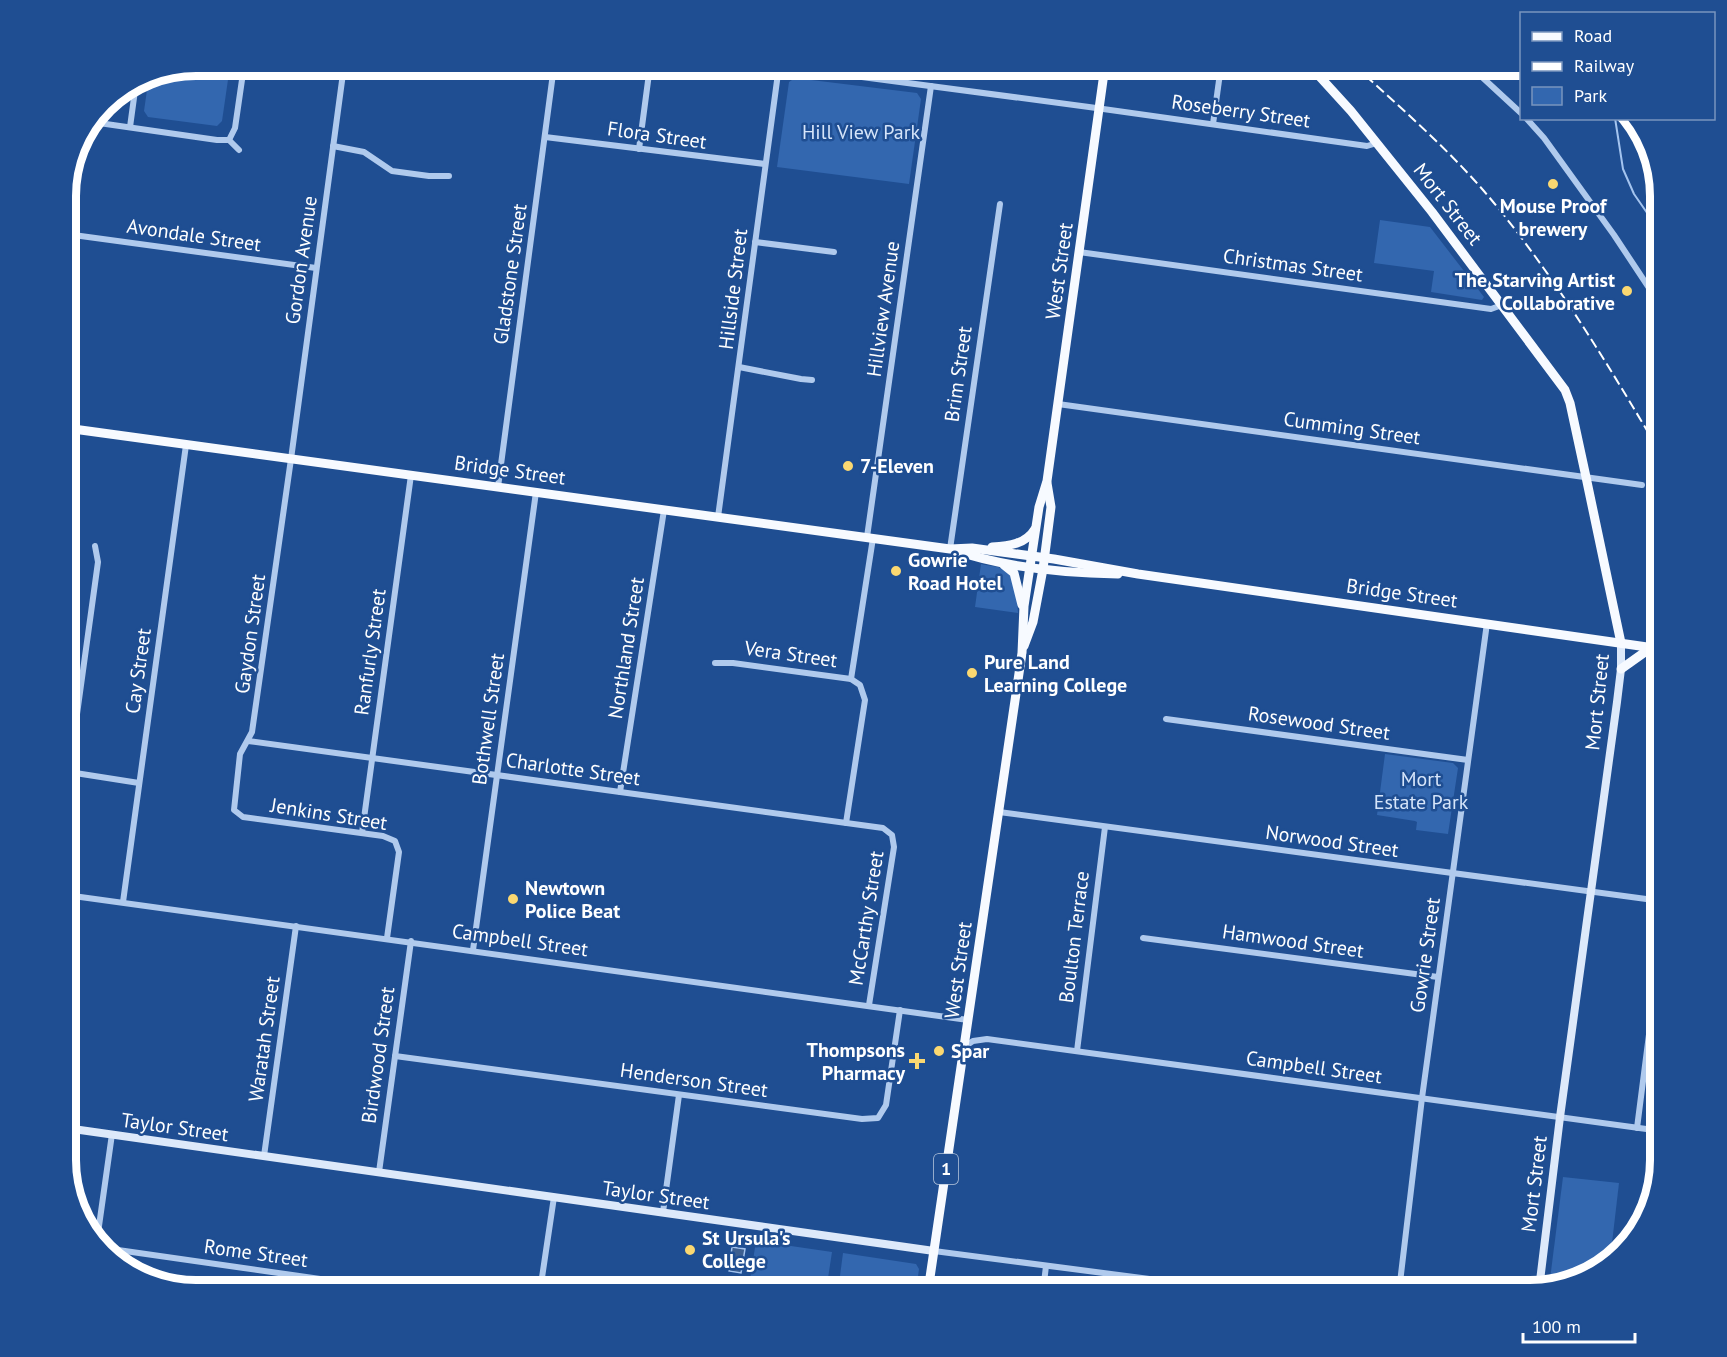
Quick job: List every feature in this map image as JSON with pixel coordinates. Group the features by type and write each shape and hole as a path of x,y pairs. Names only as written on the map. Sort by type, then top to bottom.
{"main road":[{"name":"West Street","path":"930,1280 1022,653 1022,622 1036,528 1047,481 1104,76"},
{"name":"Mort Street","path":"1319,76 1377,142 1565,390 1570,403 1621,643"},
{"name":"Bridge Street","path":"77,430 950,549 999,563 1087,573 1138,574"},
{"name":"West Street","path":"1022,653 1033,622 1043,568 1051,507 1047,481"},
{"path":"972,548 1020,543 1030,538 1036,528"},
{"name":"Bridge Street","path":"950,549 972,548 1044,557 1138,574 1650,647"},
{"path":"999,563 1011,569 1016,577 1022,600 1022,622"},
{"path":"1621,669 1650,652"}],"street":[{"path":"229,140 235,128 243,76"},
{"name":"Gordon Avenue","path":"291,459 343,76"},
{"name":"Gladstone Street","path":"498,487 553,76"},
{"path":"639,149 649,76"},
{"name":"Hillside Street","path":"718,517 778,76"},
{"name":"Roseberry Street","path":"855,76 1367,146 1377,142"},
{"path":"1213,124 1220,76"},
{"path":"1481,76 1520,113"},
{"name":"Hillview Avenue","path":"851,678 931,86"},
{"path":"130,127 134,95"},
{"path":"1528,120 1545,138 1650,289"},
{"path":"102,123 217,141 229,140 239,150"},
{"name":"Flora Street","path":"545,137 765,164"},
{"path":"333,146 364,152 392,171 449,176"},
{"name":"Brim Street","path":"950,549 1000,204"},
{"name":"Avondale Street","path":"77,235 316,268"},
{"path":"755,243 834,252"},
{"name":"Christmas Street","path":"1079,252 1491,309 1502,305"},
{"path":"739,367 812,380"},
{"name":"Cumming Street","path":"1058,404 1642,485"},
{"name":"Cay Street","path":"123,902 186,445"},
{"name":"Gaydon Street","path":"234,810 240,754 252,732 291,459"},
{"name":"Ranfurly Street","path":"362,833 411,475"},
{"name":"Bothwell Street","path":"473,950 536,492"},
{"name":"Northland Street","path":"620,792 664,510"},
{"path":"77,709 98,562 95,546"},
{"name":"Gowrie Street","path":"1401,1280 1422,1098 1487,623"},
{"name":"Mort Street","path":"1540,1279 1621,669 1621,643"},
{"name":"Vera Street","path":"715,663 733,663 851,678 860,685 865,700 846,823"},
{"name":"Rosewood Street","path":"1166,719 1468,760"},
{"name":"Charlotte Street","path":"248,741 883,828 892,835"},
{"path":"77,773 140,783"},
{"name":"Jenkins Street","path":"234,810 243,817 383,836 395,841 399,852 387,938"},
{"name":"Norwood Street","path":"999,812 1650,900"},
{"name":"Boulton Terrace","path":"1077,1051 1105,826"},
{"name":"McCarthy Street","path":"869,1005 894,847 892,835"},
{"name":"Campbell Street","path":"77,896 968,1020"},
{"name":"Waratah Street","path":"264,1156 296,926"},
{"name":"Hamwood Street","path":"1143,938 1438,977"},
{"name":"Birdwood Street","path":"379,1172 411,942"},
{"name":"Henderson Street","path":"395,1056 862,1119 878,1118 886,1105 900,1010"},
{"path":"1637,1128 1650,1027"},
{"name":"Campbell Street","path":"964,1047 976,1040 992,1039 1650,1130"},
{"path":"663,1212 679,1095"},
{"name":"Taylor Street","path":"77,1129 1154,1280"},
{"path":"99,1229 112,1134"},
{"path":"542,1280 554,1197"},
{"name":"Rome Street","path":"117,1250 327,1280"},
{"path":"1044,1280 1046,1266"}],"green space":[{"path":"229,76 222,121 217,126 148,117 144,111 147,88 151,86 173,79"},
{"name":"Hill View Park","path":"795,78 917,93 921,99 909,184 777,167 789,82"},
{"path":"1380,220 1430,227 1484,297 1482,300 1431,292 1434,271 1374,263"},
{"path":"981,564 1000,568 1010,573 1016,590 1018,613 975,607"},
{"name":"Mort Estate Park","path":"1385,754 1453,763 1458,768 1448,834 1416,830 1417,822 1415,821 1377,815"},
{"path":"1563,1177 1619,1183 1611,1248 1583,1268 1550,1278"},
{"path":"756,1241 832,1252 828,1280 750,1280"},
{"path":"843,1253 916,1264 919,1269 918,1280 839,1280"}],"shaded area":[{"path":"732,1247 745,1249 741,1273 729,1271"}],"waterway":[{"path":"1615,120 1623,169 1634,194 1650,217"}],"railway":[{"path":"1366,76 1427,132 1494,203 1540,263 1650,436"}],"place":[{"name":"Mouse Proof brewery","path":"1553,184"},
{"name":"The Starving Artist Collaborative","path":"1627,291"},
{"name":"7-Eleven","path":"848,466"},
{"name":"Gowrie Road Hotel","path":"896,571"},
{"name":"Pure Land Learning College","path":"972,673"},
{"name":"Newtown Police Beat","path":"513,899"},
{"name":"Spar","path":"939,1051"},
{"name":"Thompsons Pharmacy","path":"917,1061"},
{"name":"St Ursula's College","path":"690,1250"}]}
